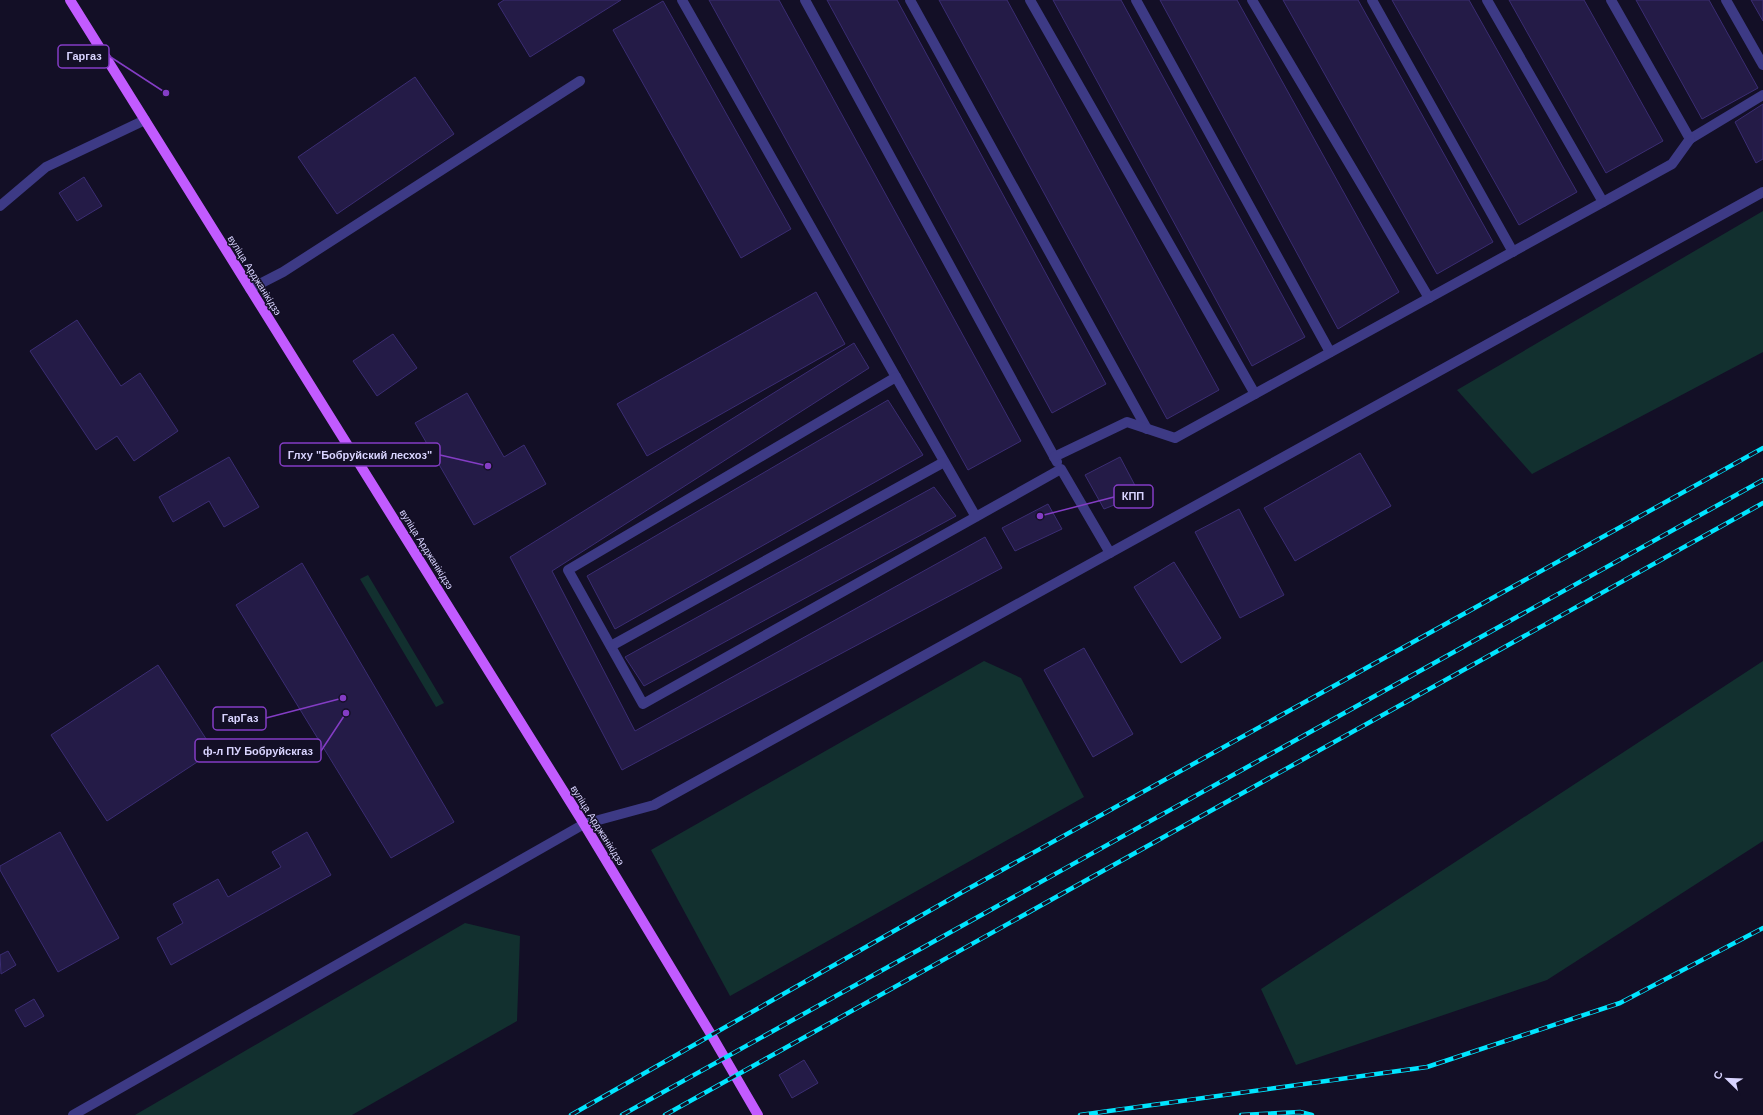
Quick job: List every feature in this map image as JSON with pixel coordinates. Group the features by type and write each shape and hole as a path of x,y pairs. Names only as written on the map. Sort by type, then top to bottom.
{"main road":[{"name":"вуліца Арджанікідзэ","path":"70,0 584,824 758,1115"}],"lane":[{"path":"682,0 976,517"},
{"path":"805,0 1054,457 1110,553"},
{"path":"910,0 1147,429"},
{"path":"1030,0 1255,394"},
{"path":"1136,0 1330,352"},
{"path":"1252,0 1429,298"},
{"path":"1372,0 1513,252"},
{"path":"1487,0 1603,202"},
{"path":"1611,0 1690,139"},
{"path":"1726,0 1763,65"},
{"path":"250,289 283,272 580,81"},
{"path":"1054,457 1127,422 1175,438 1672,164 1690,139 1763,95"},
{"path":"0,206 46,167 144,120"},
{"path":"73,1115 584,824 654,805 1763,192"},
{"path":"896,376 568,570 643,704 1061,469"},
{"path":"611,646 944,462"}],"green space":[{"path":"1763,211 1763,352 1532,474 1457,390"},
{"path":"368,575 444,703 436,707 360,579"},
{"path":"984,661 1021,678 1084,797 730,996 651,850"},
{"path":"1763,661 1763,841 1547,980 1296,1065 1261,989"},
{"path":"465,923 520,936 517,1021 352,1115 135,1115"}],"building":[{"path":"504,0 621,0 530,57 498,4"},
{"path":"709,0 779,0 1021,441 968,470"},
{"path":"827,0 897,0 1106,384 1052,413"},
{"path":"939,0 1007,0 1219,390 1167,419"},
{"path":"1053,0 1121,0 1305,337 1252,366"},
{"path":"1160,0 1237,0 1399,292 1338,329"},
{"path":"1283,0 1358,0 1493,242 1437,274"},
{"path":"1392,0 1469,0 1577,192 1519,225"},
{"path":"1509,0 1584,0 1663,141 1606,173"},
{"path":"1636,0 1709,0 1758,88 1702,119"},
{"path":"1751,0 1763,0 1763,21"},
{"path":"663,1 791,229 741,258 613,30"},
{"path":"415,77 454,134 337,214 298,157"},
{"path":"1763,104 1763,159 1756,163 1735,122"},
{"path":"84,177 102,206 77,221 59,193"},
{"path":"816,292 845,344 647,456 617,404"},
{"path":"77,320 121,386 140,373 178,431 134,461 117,436 96,450 30,351"},
{"path":"393,334 417,368 377,396 353,361"},
{"path":"854,343 869,368 552,571 635,731 985,537 1002,568 622,770 510,557"},
{"path":"467,393 504,457 524,445 546,484 474,525 415,423"},
{"path":"888,400 923,455 615,629 587,576"},
{"path":"1360,453 1391,506 1295,561 1264,508"},
{"path":"229,457 259,507 224,527 209,501 173,522 159,497"},
{"path":"1120,457 1140,495 1104,509 1085,475"},
{"path":"934,487 956,516 644,686 625,657"},
{"path":"1048,504 1062,529 1015,551 1002,528"},
{"path":"1239,509 1284,595 1240,618 1195,532"},
{"path":"1174,562 1221,638 1181,663 1134,587"},
{"path":"302,563 454,822 391,858 236,605"},
{"path":"1084,648 1133,734 1093,757 1044,670"},
{"path":"158,665 214,751 107,821 51,735"},
{"path":"60,832 119,938 58,972 0,870 0,866"},
{"path":"307,832 331,875 171,965 157,938 183,923 173,904 218,879 228,897 281,867 272,852"},
{"path":"8,951 16,965 1,974 0,955"},
{"path":"34,999 44,1016 25,1027 15,1010"},
{"path":"804,1060 818,1083 792,1098 779,1075"}],"railway":[{"path":"571,1115 966,890 1763,448"},
{"path":"622,1115 1763,480"},
{"path":"665,1115 1763,503"},
{"path":"1080,1115 1427,1067 1620,1003 1763,928"},
{"path":"1241,1115 1300,1112 1312,1115"}],"place":[{"name":"Гаргаз","path":"166,93"},
{"name":"Глху \"Бобруйский лесхоз\"","path":"488,466"},
{"name":"КПП","path":"1040,516"},
{"name":"ГарГаз","path":"343,698"},
{"name":"ф-л ПУ Бобруйскгаз","path":"346,713"}]}
